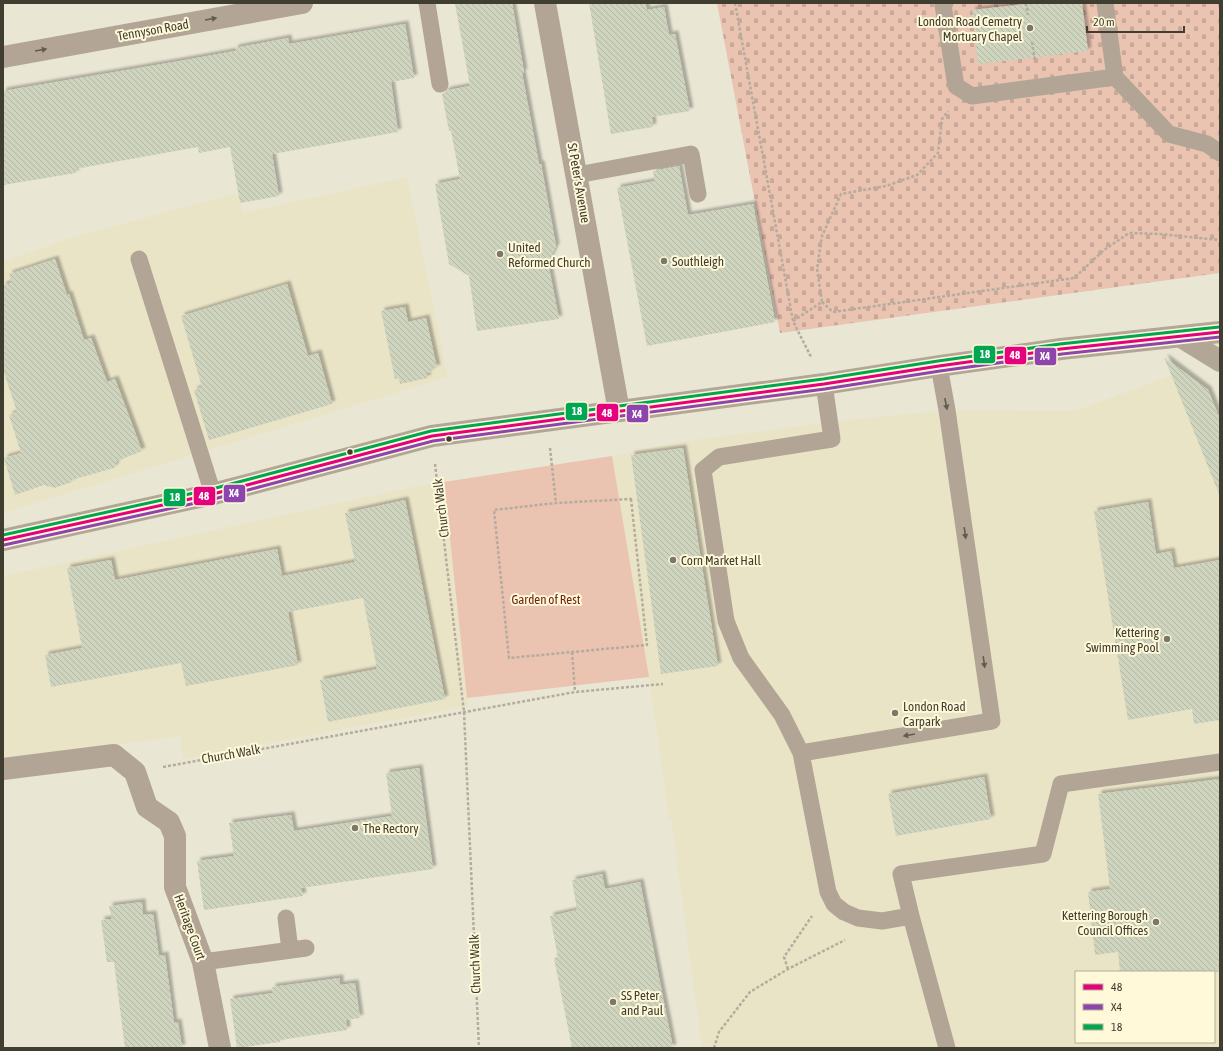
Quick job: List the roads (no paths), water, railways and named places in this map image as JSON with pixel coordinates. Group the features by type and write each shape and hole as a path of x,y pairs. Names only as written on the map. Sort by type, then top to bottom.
{"main road":[{"path":"3,540 213,494 432,436 824,384 1061,349 1220,332"},
{"path":"1181,337 1220,361"}],"street":[{"name":"Tennyson Road","path":"3,57 302,3"},
{"name":"St Peter's Avenue","path":"545,3 619,411"},
{"name":"Heritage Court","path":"3,769 114,755 135,772 147,807 169,822 175,836 174,887 203,962 220,1048"}],"lane":[{"path":"427,3 440,84"},
{"path":"944,3 943,5 956,86 972,96 1115,77"},
{"path":"1105,3 1115,77 1169,134 1207,144 1220,154"},
{"path":"577,175 691,154 698,194"},
{"path":"138,259 213,494"},
{"path":"801,753 992,721 947,410 939,366"},
{"path":"824,384 832,439 719,457 703,470 726,621 741,658 782,715 801,753 828,892 834,904 844,912 858,918 882,921 910,916"},
{"path":"948,1048 910,916 901,874 1043,854 1061,784 1220,762"},
{"path":"203,962 298,949 286,918"}],"place":[{"name":"London Road Cemetry Mortuary Chapel","path":"1030,28"},
{"name":"United Reformed Church","path":"500,254"},
{"name":"Southleigh","path":"664,261"},
{"name":"Corn Market Hall","path":"673,560"},
{"name":"Kettering Swimming Pool","path":"1167,639"},
{"name":"London Road Carpark","path":"895,713"},
{"name":"The Rectory","path":"355,828"},
{"name":"Kettering Borough Council Offices","path":"1156,922"},
{"name":"SS Peter and Paul","path":"613,1002"}],"park label":[{"name":"Garden of Rest","path":"546,599"}]}
